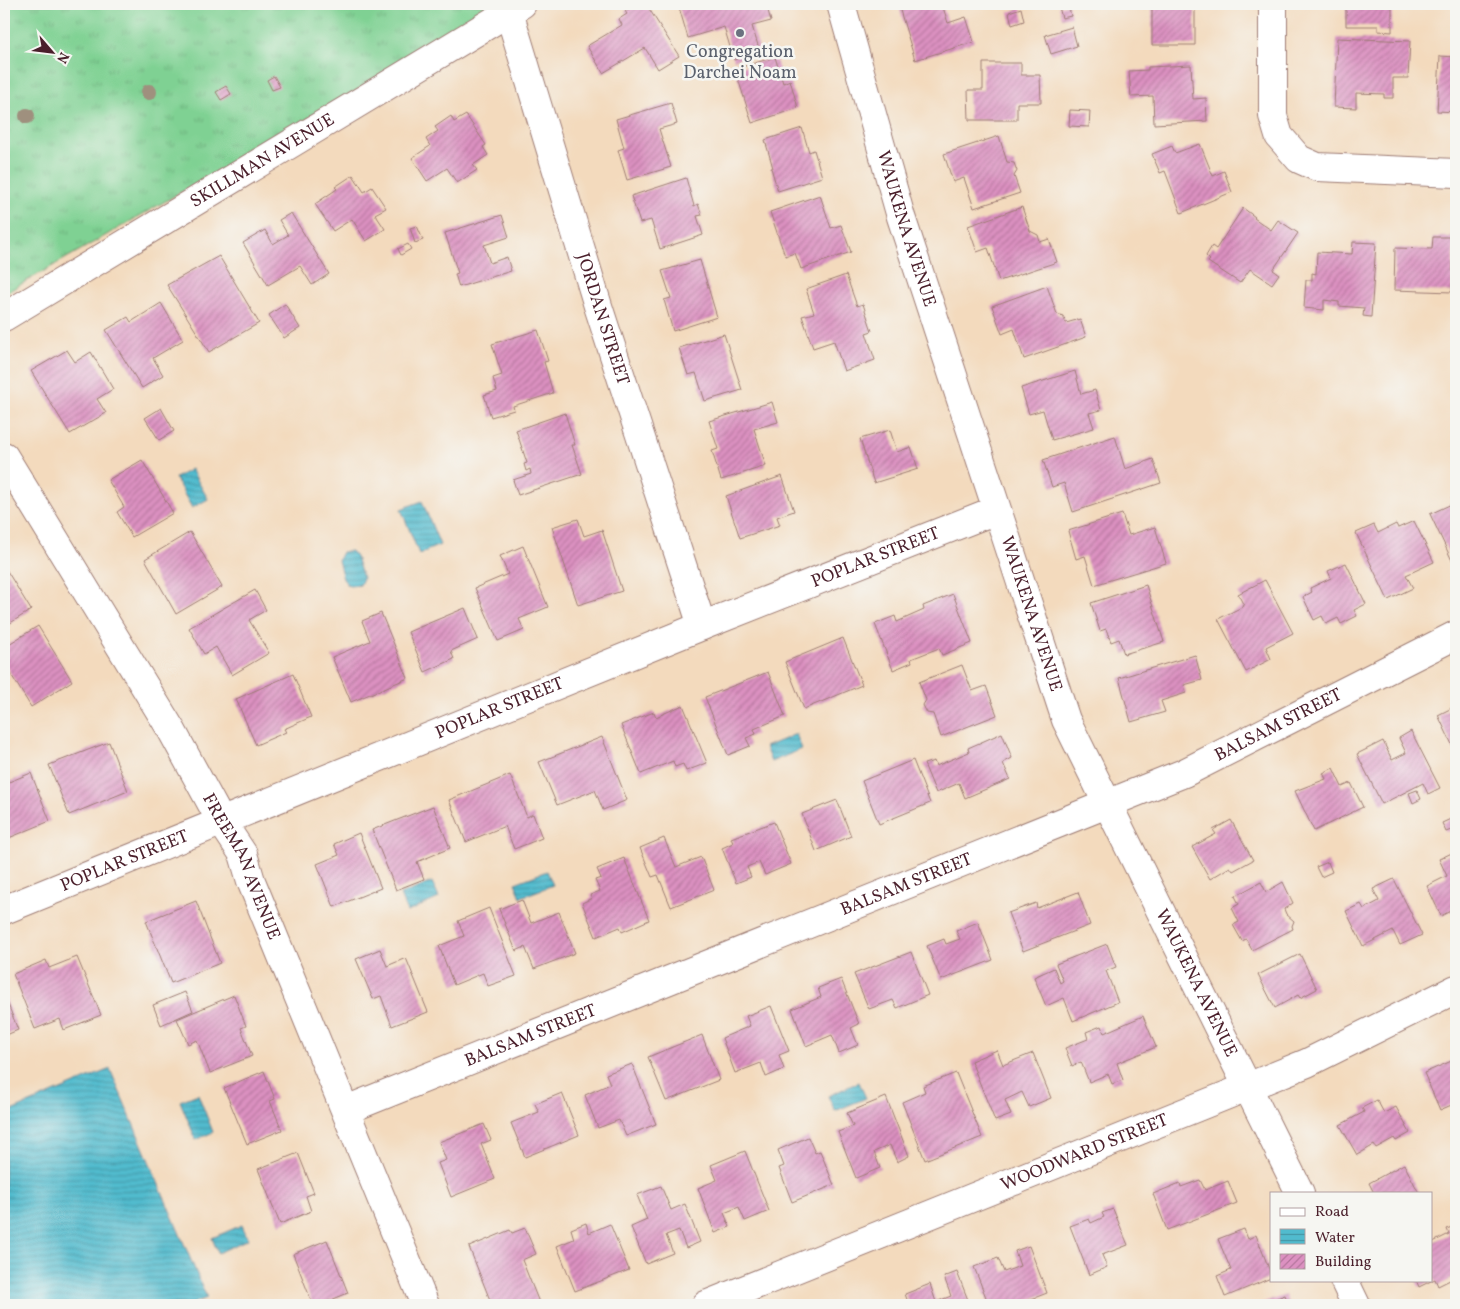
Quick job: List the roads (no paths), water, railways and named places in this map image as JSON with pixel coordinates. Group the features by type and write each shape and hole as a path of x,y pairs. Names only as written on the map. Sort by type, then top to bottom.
{"street":[{"name":"WAUKENA AVENUE","path":"841,4 901,217 1066,720 1300,1192"},
{"path":"1273,4 1273,116 1279,136 1299,159 1317,167 1456,173"},
{"name":"SKILLMAN AVENUE","path":"4,317 516,8"},
{"name":"JORDAN STREET","path":"516,8 598,306 702,626"},
{"name":"FREEMAN AVENUE","path":"4,456 172,731 221,821 244,854 251,881 425,1305"},
{"name":"POPLAR STREET","path":"4,910 702,626 996,510"},
{"name":"BALSAM STREET","path":"346,1110 1184,773 1456,635"},
{"name":"WOODWARD STREET","path":"706,1305 1307,1063 1456,989"},
{"path":"1345,1282 1356,1305"}],"water":[{"path":"191,469 208,499 192,508 175,478"},
{"path":"422,501 440,545 419,554 401,509"},
{"path":"351,551 356,557 363,578 360,585 349,586 343,579 338,560 342,552"},
{"path":"796,734 802,749 771,762 765,747"},
{"path":"547,871 553,885 521,897 515,883"},
{"path":"432,882 439,898 407,912 400,895"},
{"path":"110,1069 207,1298 189,1305 4,1305 4,1114"},
{"path":"859,1082 866,1098 835,1111 828,1096"},
{"path":"198,1094 213,1132 196,1140 180,1101"},
{"path":"242,1225 248,1239 218,1253 212,1238"}],"place":[{"name":"Congregation Darchei Noam","path":"740,33"}]}
